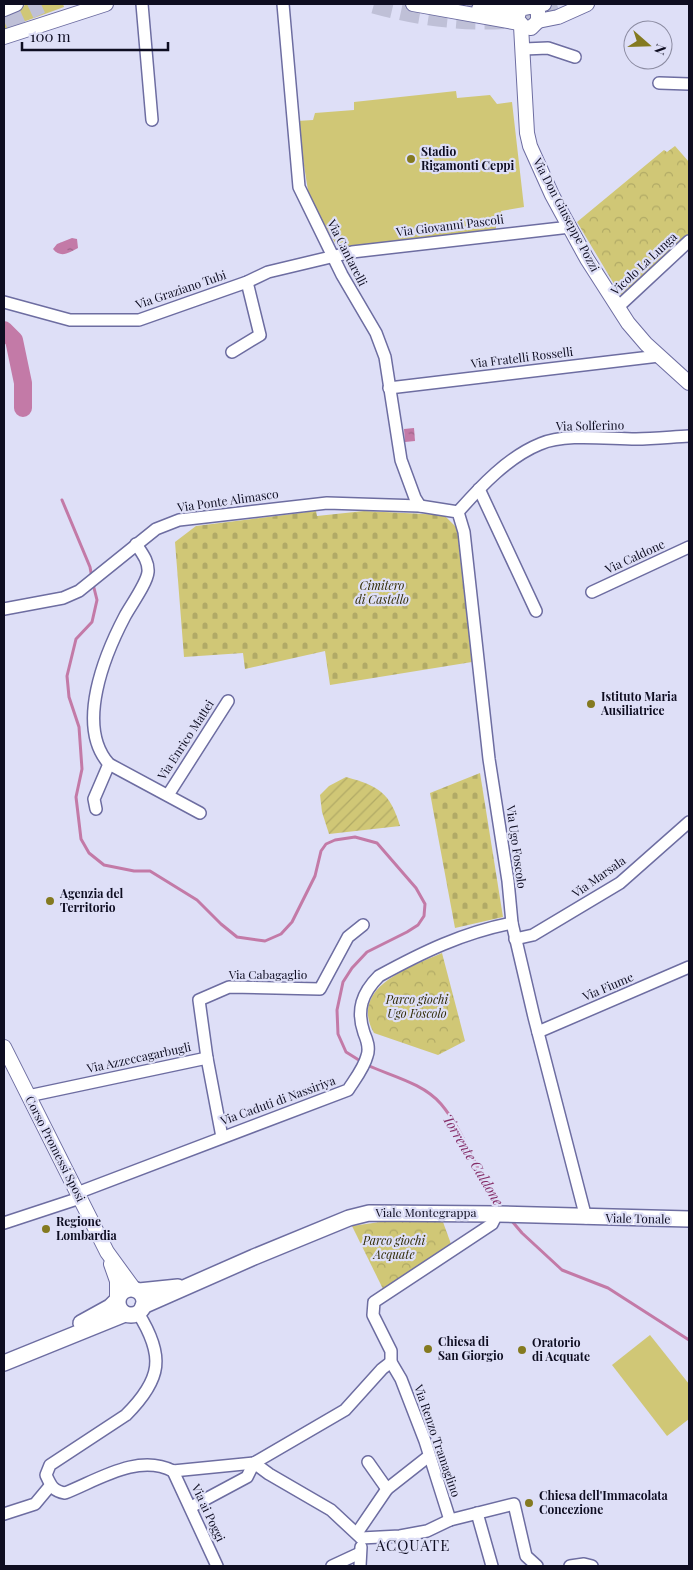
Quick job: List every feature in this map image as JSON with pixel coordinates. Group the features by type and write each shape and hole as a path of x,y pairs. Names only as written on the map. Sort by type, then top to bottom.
{"main road":[{"name":"Viale Montegrappa","path":"4,1363 159,1301 189,1284 349,1218 369,1213 498,1214 586,1218"},
{"name":"Viale Tonale","path":"586,1218 689,1220"},
{"name":"Viale Montegrappa","path":"4,1363 96,1315 118,1300 123,1291 189,1284"},
{"path":"118,1300 118,1306 135,1311 142,1295 136,1290"}],"street":[{"path":"4,9 16,4"},
{"path":"4,37 106,4"},
{"path":"142,4 152,120"},
{"name":"Via Cantarelli","path":"283,4 298,187 342,275 376,333 385,357 401,460 415,498 420,506"},
{"path":"413,4 458,11 529,17 558,17 586,4"},
{"name":"Via Don Giuseppe Pozzi","path":"529,17 524,49 528,139 552,195 618,307 635,332 660,358 689,394"},
{"path":"524,49 548,48 575,57"},
{"path":"659,83 689,84"},
{"name":"Via Giovanni Pascoli","path":"335,258 352,252 412,244 570,227"},
{"name":"Vicolo La Lunga","path":"618,307 689,241"},
{"name":"Via Graziano Tubi","path":"4,302 70,320 139,320 282,268 335,258"},
{"path":"232,352 260,335 247,282"},
{"name":"Via Don Giuseppe Pozzi","path":"660,358 689,383"},
{"name":"Via Fratelli Rosselli","path":"389,388 660,358"},
{"name":"Via Solferino","path":"458,512 479,488 518,455 541,443 562,439 638,439 689,436"},
{"path":"479,488 536,611"},
{"name":"Via Ponte Alimasco","path":"4,609 62,598 79,591 156,529 179,520 327,503 420,506"},
{"path":"420,506 458,512"},
{"name":"Via Ugo Foscolo","path":"458,512 464,532 489,759 508,882 512,924 586,1218"},
{"path":"96,809 94,799 109,764 101,755 93,717 103,668 117,631 148,572 145,558 136,544"},
{"name":"Via Caldone","path":"592,592 689,547"},
{"name":"Via Enrico Mattei","path":"168,795 228,701"},
{"name":"Via Enrico Mattei","path":"109,764 200,813"},
{"name":"Via Marsala","path":"515,939 532,935 620,883 689,822"},
{"name":"Via Caduti di Nassiriya","path":"4,1223 222,1137 348,1090 359,1074 368,1054 368,1042 359,1013 362,997 379,976 456,937 482,929 512,924"},
{"name":"Via Cabagaglio","path":"207,1058 199,1000 229,986 320,989 348,937 363,925"},
{"name":"Via Fiume","path":"538,1032 689,967"},
{"name":"Corso Promessi Sposi","path":"4,1047 107,1252 116,1281 118,1300"},
{"name":"Via Azzeccagarbugli","path":"28,1096 207,1058 222,1137"},
{"name":"Via Renzo Tramaglino","path":"450,1520 425,1442 401,1379 393,1367 391,1351 373,1315 374,1302 492,1224 498,1214"},
{"name":"Corso Promessi Sposi","path":"107,1252 136,1290"},
{"path":"135,1311 149,1331 154,1348 157,1368 153,1380 137,1404 126,1414 50,1466 46,1476 50,1486 56,1491 65,1493 137,1464 161,1465 173,1471 254,1463 345,1410 382,1369 393,1367"},
{"path":"360,1566 359,1535 387,1489 428,1456"},
{"path":"368,1462 387,1489"},
{"path":"191,1507 247,1477 254,1463"},
{"path":"254,1463 269,1474 331,1510 359,1535 400,1536 427,1531 450,1520 514,1504 526,1556 537,1566"},
{"name":"Via ai Poggi","path":"173,1471 218,1566"},
{"path":"4,1514 35,1504 50,1486"},
{"path":"477,1513 492,1566"},
{"path":"332,1566 360,1553"},
{"path":"570,1566 584,1564 592,1566"}],"green space":[{"path":"28,4 63,4 64,7 4,29 4,13"},
{"name":"Stadio Rigamonti Ceppi","path":"456,91 457,98 490,95 497,104 512,102 524,207 501,211 503,223 496,224 496,229 338,248 309,197 297,121 313,120 315,113 354,110 354,102"},
{"path":"675,146 689,162 689,240 623,299 577,222 664,150 667,152"},
{"name":"Cimitero di Castello","path":"316,511 317,516 364,511 444,515 457,528 472,662 330,685 325,651 245,669 243,653 184,657 175,542 196,526"},
{"path":"480,773 503,917 455,928 430,793"},
{"path":"346,777 367,784 382,792 392,806 400,826 329,834 322,812 320,795 329,786"},
{"name":"Parco giochi Ugo Foscolo","path":"442,953 465,1041 438,1055 374,1033 368,1017 369,1003 376,991 400,972"},
{"name":"Parco giochi Acquate","path":"387,1221 443,1222 451,1244 383,1289 352,1226"},
{"path":"650,1335 689,1384 689,1419 667,1436 612,1365"}],"water":[{"path":"72,238 77,239 78,248 69,253 62,254 53,249 57,244"},
{"path":"414,428 415,441 405,442 404,429"}],"waterway":[{"name":"Torrente Caldone","path":"4,330 14,340 23,383 23,408"},
{"name":"Torrente Caldone","path":"62,500 90,567 92,578"},
{"name":"Torrente Caldone","path":"93,584 97,600 92,622 76,639 67,676 69,697 79,727 82,769 76,797 81,839 89,853 104,865 134,871 150,871 197,900 237,937 265,941 281,934 292,922 315,876 321,851 326,844 335,840 355,837 377,843 416,888 425,904 424,916 418,925 367,952 352,968 343,982 337,1010 338,1034 346,1052 362,1062"},
{"name":"Torrente Caldone","path":"367,1065 416,1085 441,1104 458,1129 486,1183 503,1209"},
{"name":"Torrente Caldone","path":"511,1220 522,1233 562,1270 608,1288 689,1340"}],"tunnel":[{"path":"4,21 41,4"},
{"path":"374,4 422,15 473,20 499,20 524,17 548,13 572,5"},
{"path":"439,6 499,7"}],"place":[{"name":"Stadio Rigamonti Ceppi","path":"411,159"},
{"name":"Istituto Maria Ausiliatrice","path":"591,704"},
{"name":"Agenzia del Territorio","path":"50,901"},
{"name":"Regione Lombardia","path":"46,1229"},
{"name":"Chiesa di San Giorgio","path":"428,1349"},
{"name":"Oratorio di Acquate","path":"522,1350"},
{"name":"Chiesa dell'Immacolata Concezione","path":"529,1503"}],"district":[{"name":"ACQUATE","path":"413,1546"}]}
